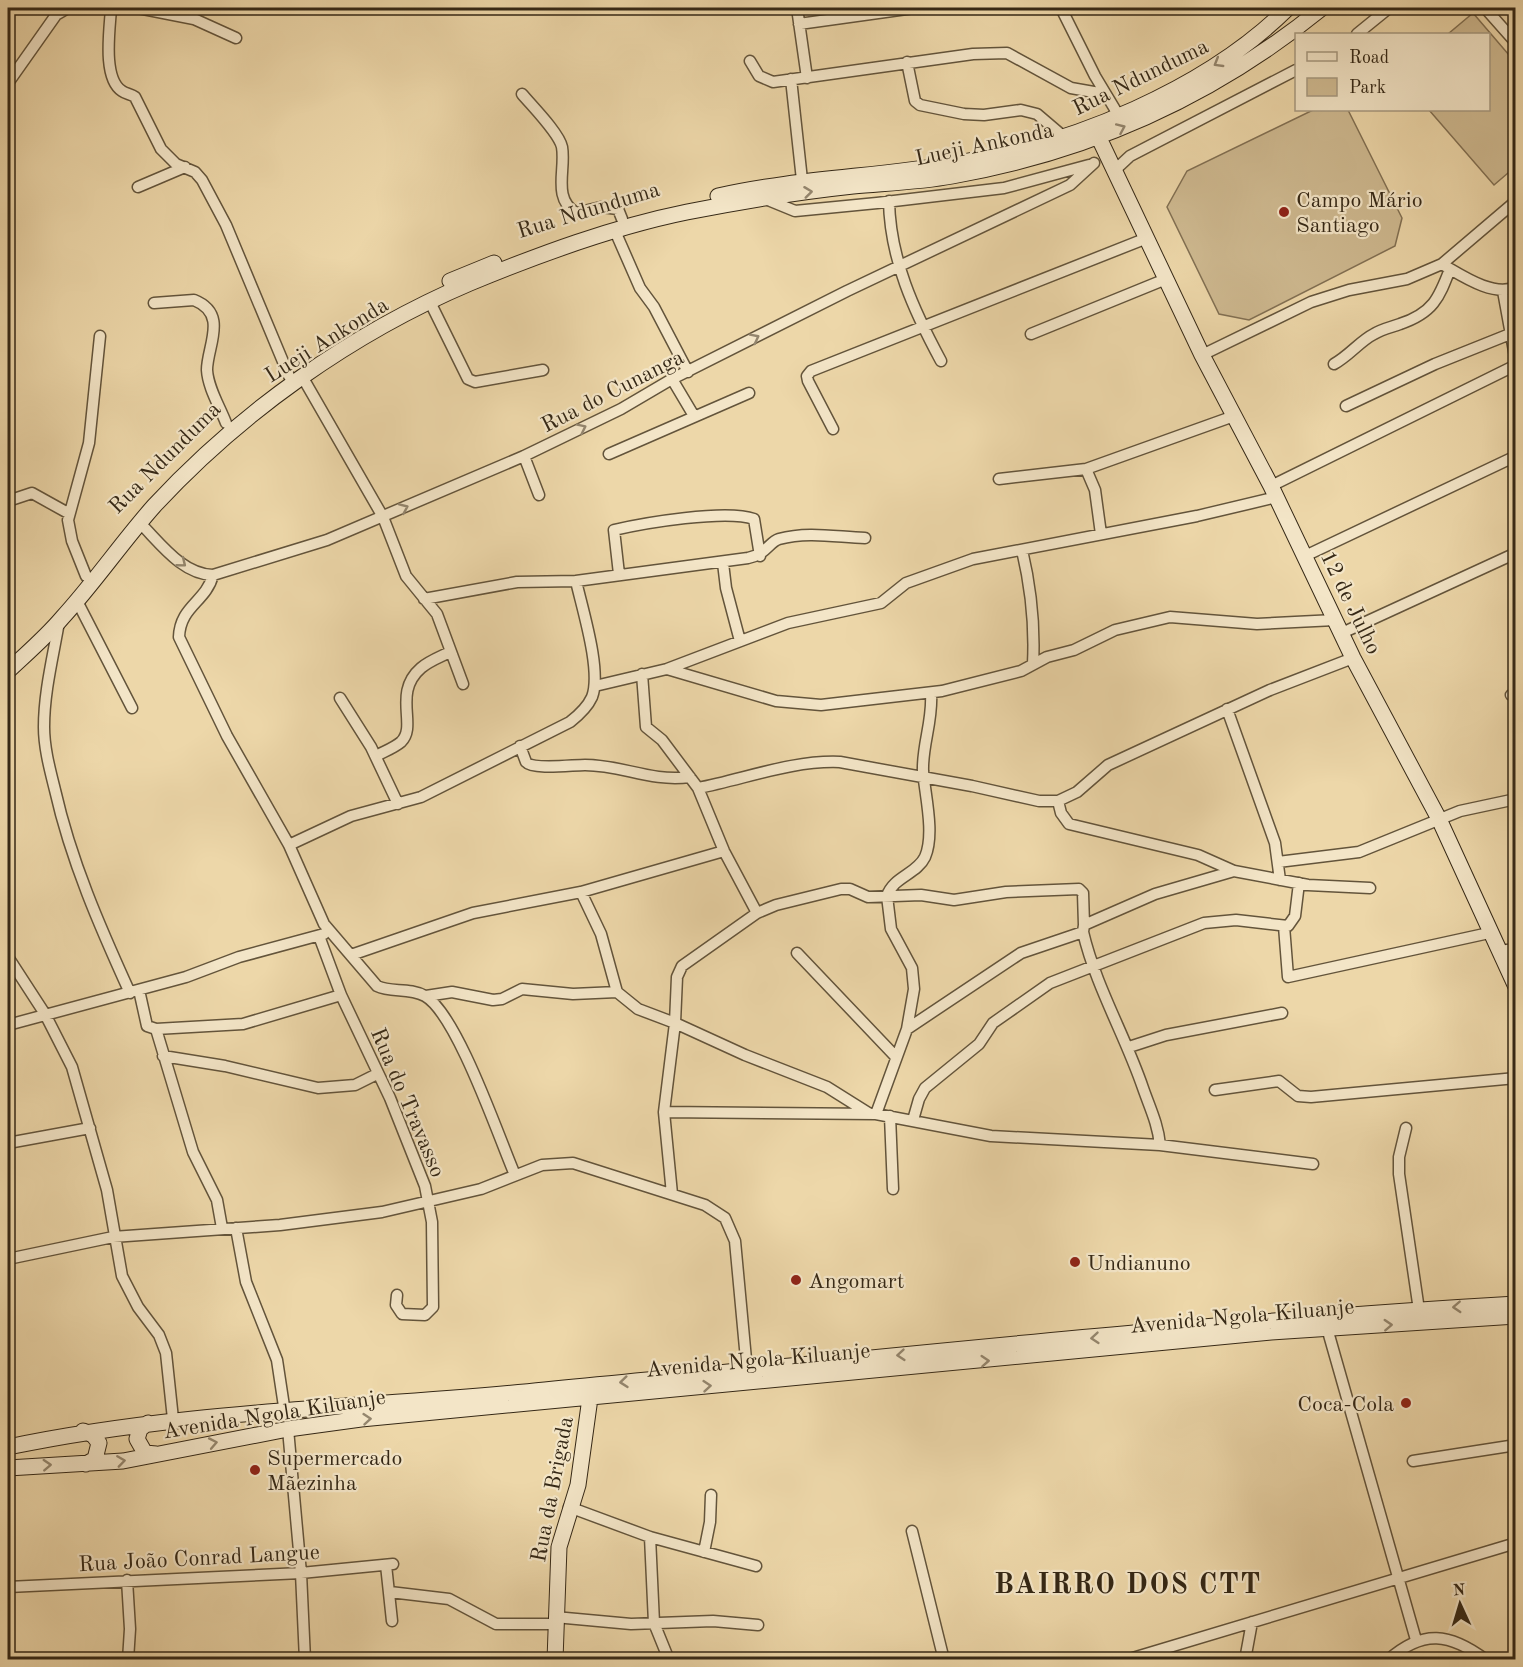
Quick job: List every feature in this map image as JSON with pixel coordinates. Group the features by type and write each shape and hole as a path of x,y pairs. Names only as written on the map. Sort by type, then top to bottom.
{"main road":[{"name":"Rua Ndunduma","path":"8,659 31,638 150,499 226,423 296,377 368,325 426,293 469,273 538,246 742,190 802,180 956,164 1008,154 1064,137 1119,116 1234,53 1287,8"},
{"name":"Lueji Ankonda","path":"8,671 59,622 140,523 190,470 228,436 296,377 430,302 619,225 763,198 950,177 1026,159 1099,138 1203,89 1276,42 1322,8"},
{"name":"12 de Julho","path":"1099,138 1202,355 1274,492 1353,658 1438,819 1515,987"},
{"name":"Avenida Ngola Kiluanje","path":"8,1446 83,1431 173,1419 285,1413 1419,1310 1515,1304"},
{"name":"Avenida Ngola Kiluanje","path":"8,1468 123,1461 288,1430 361,1419 1327,1328 1515,1316"},
{"name":"Rua da Brigada","path":"555,1659 559,1547 569,1507 578,1485 590,1398"},
{"path":"148,1423 140,1429 137,1439 146,1453 156,1454"},
{"path":"83,1431 93,1435 99,1449 95,1458 86,1464"}],"street":[{"path":"8,82 56,15 68,8"},
{"path":"111,8 109,61 112,75 123,92 135,97 161,149 176,164 195,172 202,180 226,225 296,377 382,517 400,564 437,614 463,684"},
{"path":"138,8 194,19 237,38"},
{"path":"797,8 807,78"},
{"path":"799,24 914,8"},
{"path":"1061,8 1119,116"},
{"path":"1358,33 1389,8"},
{"path":"1485,8 1515,42"},
{"path":"750,61 764,80 773,82 907,62 1007,52 1071,88 1106,94"},
{"path":"907,62 915,101 920,105 964,114 984,115 1021,110 1037,114 1064,137"},
{"path":"1094,164 1112,163 1130,156 1295,71"},
{"path":"791,80 802,180"},
{"path":"522,94 560,141 563,197 571,209 576,213 610,207 618,209 619,225 640,288 654,307 688,372"},
{"name":"Lueji Ankonda","path":"763,198 795,211 1004,188 1094,164"},
{"name":"Rua do Cunanga","path":"213,575 327,540 524,456 621,409 672,379 847,291 900,268 1070,185 1094,164"},
{"path":"138,187 185,167"},
{"path":"889,201 892,247 922,327 941,361"},
{"path":"1202,355 1311,302 1349,290 1407,279 1446,266 1515,201"},
{"path":"833,429 808,381 807,375 811,371 1147,238"},
{"path":"1446,266 1492,289 1503,291 1515,287"},
{"path":"1334,364 1348,356 1373,334 1416,318 1433,306 1440,296 1446,266"},
{"path":"1031,334 1166,279"},
{"path":"595,686 667,669 812,617 875,605 906,582 973,559 1197,516 1274,492 1515,363 1503,291"},
{"path":"154,303 194,300 209,313 215,332 208,376 226,423"},
{"path":"430,302 468,379 475,382 543,370"},
{"path":"1346,406 1435,364 1510,334"},
{"path":"86,576 68,527 68,513 89,443 100,336"},
{"path":"672,379 694,416"},
{"path":"609,454 671,429 694,416 749,393"},
{"path":"999,479 1086,469 1234,416"},
{"path":"524,456 540,495"},
{"path":"1305,556 1515,456"},
{"path":"1086,469 1095,490 1101,534"},
{"path":"8,501 32,493 68,513"},
{"path":"619,574 614,530 695,518 741,515 754,519 760,556"},
{"path":"140,523 188,569 213,575"},
{"path":"424,599 517,582 576,581 723,563 760,556 778,540 820,534 865,538"},
{"path":"1022,550 1033,612 1033,664"},
{"path":"667,669 791,704 844,703 931,693 1021,671 1033,664 1074,650 1115,630 1170,616 1257,624 1338,626 1515,553"},
{"path":"723,563 726,588 740,641"},
{"name":"Rua do Travasso","path":"213,575 206,591 181,619 179,637 227,736 289,845 324,934 341,995 394,1108 430,1202 433,1307 425,1315 402,1314 396,1305 397,1295"},
{"path":"289,845 351,816 421,797 570,722 586,706 595,686 591,645 576,581"},
{"path":"77,601 132,708"},
{"path":"59,622 45,701 44,729 47,758 67,840 93,911 134,991 147,1026 156,1029 243,1024 341,995"},
{"path":"376,756 400,743 404,737 407,724 406,693 413,676 423,666 450,652"},
{"path":"698,788 782,767 822,761 840,762 972,786 1039,801 1058,801 1077,792 1108,765 1227,709 1353,658"},
{"path":"642,674 646,728 662,740 698,788 724,851 757,913"},
{"path":"873,1114 907,1029 914,989 912,968 891,929 887,896 895,884 921,864 926,853 928,820 924,754 932,714 931,693"},
{"path":"340,698 376,756 398,804"},
{"path":"1227,709 1262,803 1278,862 1280,880"},
{"path":"520,746 526,762 535,767 589,765 617,768 647,777 665,779 690,777"},
{"path":"1278,862 1359,852 1460,811 1515,799"},
{"path":"1058,801 1061,813 1069,824 1198,855 1234,871 1299,883 1370,888"},
{"path":"351,955 473,913 582,892 724,851"},
{"path":"907,1029 1021,953 1083,929 1155,894 1234,871"},
{"path":"913,1120 919,1098 926,1088 979,1044 993,1023 1035,991 1091,966 1204,923 1247,920 1284,926 1294,921 1299,883"},
{"path":"672,1194 664,1112 675,1023 678,976 682,966 757,913 776,905 841,889 849,889 868,897 921,895 954,900 1006,892 1079,889 1083,893 1083,929 1091,966 1129,1047 1157,1121 1160,1145"},
{"path":"582,892 601,934 617,992 638,1009 827,1087 873,1114"},
{"path":"1284,926 1288,977 1489,933"},
{"path":"8,1025 186,977 239,957 324,934 351,955 380,987 406,989 426,996 452,992 493,1000 502,999 522,989 573,994 617,992"},
{"path":"1498,951 1515,949"},
{"path":"796,953 896,1057"},
{"path":"8,957 45,1014 72,1067 107,1190 113,1237 128,1290 162,1342 169,1370 173,1419"},
{"path":"426,996 450,1024 515,1175"},
{"path":"1129,1047 1166,1035 1282,1013"},
{"path":"156,1029 193,1152 217,1200 222,1228"},
{"path":"163,1056 234,1068 318,1088 355,1085 377,1074"},
{"path":"1215,1090 1279,1081 1298,1096 1311,1097 1515,1078"},
{"path":"664,1112 873,1114 992,1136 1160,1145 1313,1164"},
{"path":"891,1116 892,1189"},
{"path":"8,1143 90,1128"},
{"path":"1406,1128 1399,1157 1399,1174 1419,1310"},
{"path":"8,1259 113,1237 320,1221 430,1202 481,1189 542,1165 573,1163 705,1205 730,1224 735,1241 747,1370"},
{"path":"236,1228 246,1282 277,1360 285,1413"},
{"path":"1327,1328 1416,1640"},
{"path":"288,1430 301,1573 305,1659"},
{"path":"1413,1461 1515,1445"},
{"path":"704,1552 710,1522 711,1495"},
{"path":"569,1507 650,1537 756,1566"},
{"path":"912,1531 944,1659"},
{"path":"650,1537 654,1623 669,1659"},
{"path":"1126,1659 1398,1576 1515,1543"},
{"name":"Rua João Conrad Langue","path":"8,1587 301,1573 389,1565 390,1592"},
{"path":"126,1580 130,1629 128,1659"},
{"path":"392,1621 390,1592 449,1599 496,1624 555,1621 654,1623 713,1621 758,1625"},
{"path":"1245,1659 1252,1622"},
{"path":"1388,1659 1416,1640 1453,1640 1466,1645 1486,1659"}],"green space":[{"path":"1473,13 1515,62 1515,167 1494,185 1430,111 1490,111 1490,33 1449,33"},
{"name":"Campo Mário Santiago","path":"1311,111 1348,111 1402,218 1395,246 1249,320 1219,314 1167,207 1187,171"}],"place":[{"name":"Campo Mário Santiago","path":"1284,212"},
{"name":"Undianuno","path":"1075,1262"},
{"name":"Angomart","path":"796,1280"},
{"name":"Coca-Cola","path":"1406,1403"},
{"name":"Supermercado Mãezinha","path":"255,1470"}],"district":[{"name":"BAIRRO DOS CTT","path":"1128,1583"}]}
